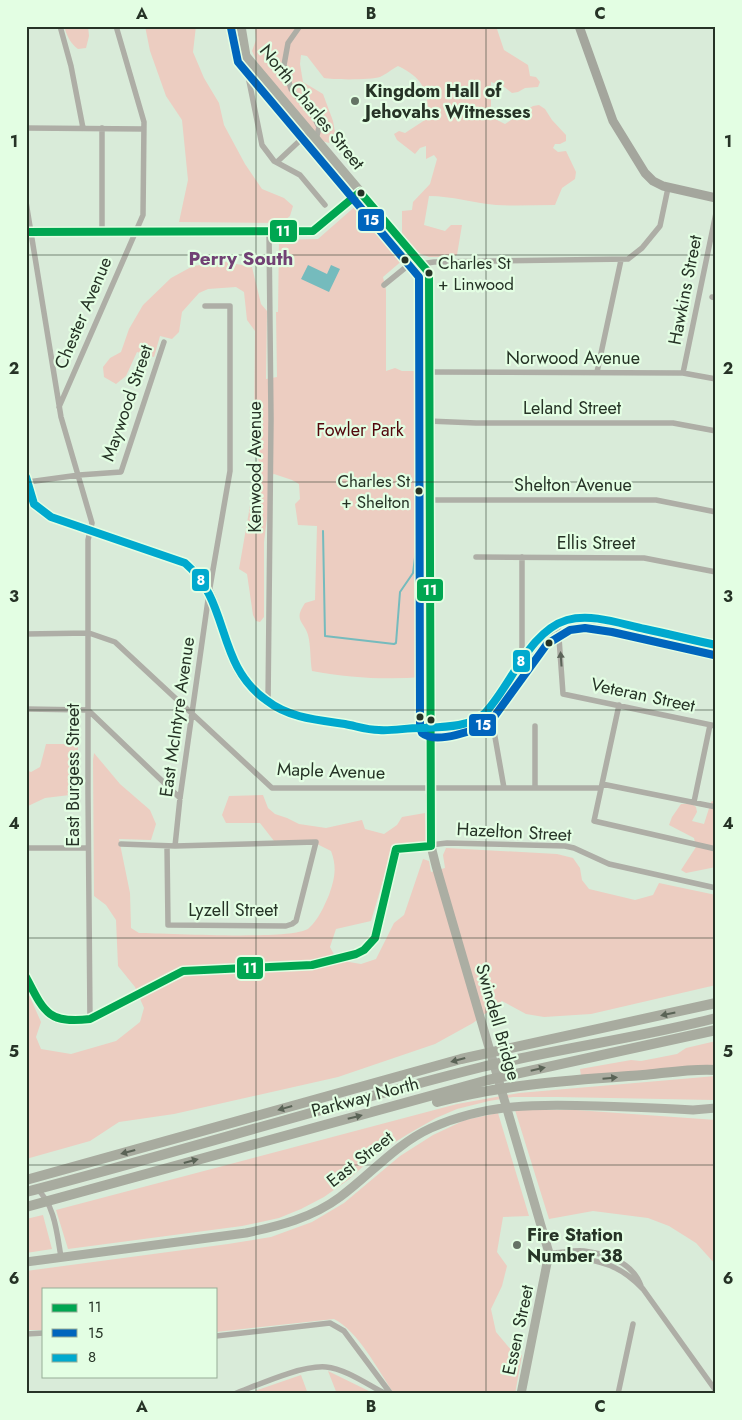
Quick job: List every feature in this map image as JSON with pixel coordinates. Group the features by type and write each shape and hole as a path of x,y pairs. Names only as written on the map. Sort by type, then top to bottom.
{"highway":[{"name":"Parkway North","path":"26,1180 461,1059 716,1003"},
{"path":"26,1192 483,1067 566,1048 716,1018"},
{"name":"Parkway North","path":"26,1207 488,1080 716,1030"},
{"path":"373,1113 387,1115 448,1099 520,1086 716,1070"}],"main road":[{"name":"North Charles Street","path":"241,26 246,56 429,273 428,500 430,727 433,784"},
{"path":"579,26 609,113 620,135 649,177 658,184 668,188 716,198"},
{"path":"27,479 30,502 51,517 185,563 196,570 209,593 236,665 243,678 268,703 302,718 379,730 430,727 464,723 478,719 485,713 540,637 558,624 568,620 592,618 716,645"},
{"path":"430,795 431,846"},
{"name":"Swindell Bridge","path":"431,846 530,1186"},
{"name":"East Street","path":"26,1262 246,1233 281,1226 316,1213 340,1197 394,1151 430,1129 462,1116 491,1109 528,1105 694,1110 716,1108"},
{"name":"Essen Street","path":"521,1394 549,1252 530,1186"}],"street":[{"path":"60,26 71,66 82,128"},
{"name":"Chester Avenue","path":"59,407 143,215 144,122 116,26"},
{"path":"277,162 312,136 319,127 314,117 291,90 284,65 288,43 300,26"},
{"path":"246,56 248,76 262,145 277,162 300,175 325,204"},
{"path":"26,128 144,129"},
{"path":"102,128 102,232"},
{"path":"384,285 418,262 628,260 636,254 658,229 668,188"},
{"path":"29,232 313,231 360,192"},
{"name":"East Burgess Street","path":"26,202 29,232 61,417 91,518 88,540 90,1019"},
{"name":"Hawkins Street","path":"684,373 716,212"},
{"name":"Kenwood Avenue","path":"268,231 271,419 268,703"},
{"path":"597,372 621,260"},
{"name":"East McIntyre Avenue","path":"175,846 209,593 230,471 230,306 205,306"},
{"name":"Maywood Street","path":"27,479 121,472 164,342"},
{"name":"Norwood Avenue","path":"429,372 684,373 716,379"},
{"name":"Leland Street","path":"428,422 673,423 716,432"},
{"name":"Shelton Avenue","path":"428,500 656,500 716,512"},
{"name":"Ellis Street","path":"476,557 644,558 716,572"},
{"path":"522,557 522,662"},
{"name":"Veteran Street","path":"558,624 563,694 713,726"},
{"name":"Maple Avenue","path":"26,634 88,633 115,642 272,788 422,788 433,784 504,788 602,786 716,807"},
{"path":"619,705 594,821 716,849"},
{"path":"26,710 88,710 180,798"},
{"path":"485,713 492,720 504,788"},
{"path":"535,726 535,788"},
{"path":"694,802 713,726"},
{"name":"Lyzell Street","path":"167,846 168,925 286,926 296,921 316,842 175,846"},
{"name":"Hazelton Street","path":"90,1019 176,974 190,970 312,965 356,954 364,950 375,938 396,849 447,843 565,846 574,848 609,864 716,888"},
{"path":"121,844 175,846"},
{"path":"26,848 88,848"},
{"path":"26,977 41,1007 47,1014 64,1021 74,1022 90,1019"},
{"path":"26,1180 41,1192 50,1209 57,1230 61,1257"},
{"path":"549,1252 562,1253 615,1266 634,1280 643,1289 716,1390"},
{"path":"218,1336 330,1323 344,1331 391,1394"},
{"path":"618,1394 632,1324"},
{"path":"26,1334 42,1333"},
{"path":"234,1394 300,1371 327,1367 343,1372 386,1394"}],"green space":[{"path":"64,26 88,26 89,36 86,48 78,49 75,47 69,39"},
{"path":"145,26 196,26 193,52 204,78 219,103 224,125 245,164 262,189 284,198 293,206 290,216 281,223 179,222 188,180 182,120 166,96 150,51"},
{"path":"255,26 496,26 504,50 528,65 530,76 536,77 540,82 538,87 525,88 512,93 503,86 491,82 491,117 505,124 533,106 539,105 545,109 566,135 566,141 555,144 553,148 558,152 566,151 576,172 575,179 562,188 555,205 496,205 429,196 424,225 445,231 451,225 462,225 457,255 429,257 416,252 402,236 402,211 412,210 413,202 430,184 437,159 434,155 426,159 426,146 420,148 415,154 397,140 394,134 399,131 405,133 428,118 426,93 423,86 413,75 398,66 376,78 324,78 307,56 301,55 300,64 303,82 323,94 333,121 335,132 329,143 322,141 260,68 252,51 256,40"},
{"name":"Fowler Park","path":"359,203 404,259 383,277 386,290 386,371 395,368 402,371 423,371 424,677 368,678 312,671 310,644 306,630 300,620 300,614 305,603 315,600 317,526 298,525 295,504 300,499 299,484 274,474 269,477 268,510 264,542 264,617 260,622 256,621 253,615 247,574 239,569 251,500 253,470 259,462 254,440 255,331 247,320 244,292 236,287 208,289 199,293 182,312 179,332 172,339 160,336 154,357 137,352 126,376 116,384 104,377 103,367 110,358 121,352 129,329 143,305 171,278 193,266 226,262 252,267 261,304 267,311 266,379 277,377 276,312 278,312 279,240 318,239"},
{"path":"46,744 78,744 78,794 45,798 26,807 26,770 31,772 40,767"},
{"path":"94,753 120,784 150,810 156,824 151,840 119,839 130,893 131,928 139,933 280,934 299,932 313,924 323,908 333,883 335,867 331,851 309,840 274,841 260,823 226,823 222,815 229,796 263,795 268,808 275,814 299,824 326,828 362,820 365,829 384,834 397,825 402,817 425,813 427,842 393,847 371,921 336,929 330,947 337,960 361,964 376,959 394,923 404,915 423,859 429,861 431,872 445,868 443,855 446,848 557,854 573,858 580,868 582,880 589,889 635,900 653,895 659,883 716,895 716,985 591,1014 544,1017 526,1014 502,1001 473,1023 435,1044 338,1077 174,1114 119,1122 90,1141 26,1159 26,988 41,1022 36,1037 41,1049 71,1054 116,1041 140,1022 144,1008 135,987 118,966 116,920 106,905 94,896"},
{"path":"716,799 716,867 686,873 681,870 696,847 694,838 669,825 672,817 681,804 692,804 696,807 697,812 692,821 704,824 711,802"},
{"path":"716,1041 716,1065 581,1076 580,1069 677,1054 686,1048"},
{"path":"716,1076 715,1100 513,1097 457,1109 436,1118 378,1153 348,1180 324,1197 279,1218 242,1226 68,1249 56,1210 457,1104 519,1093"},
{"path":"515,1110 576,1110 716,1120 716,1265 696,1243 669,1226 648,1218 593,1211 549,1219"},
{"path":"498,1113 529,1216 503,1217 497,1252 507,1266 502,1286 491,1309 496,1332 512,1351 522,1355 515,1394 397,1394 393,1392 374,1362 351,1332 334,1319 218,1332 218,1288 42,1288 42,1330 26,1330 26,1271 271,1237 312,1222 344,1203 400,1156 433,1135 465,1120"},
{"path":"43,1215 52,1249 26,1253 26,1219"},
{"path":"328,1371 375,1394 337,1394"},
{"path":"301,1375 308,1394 246,1394"}],"water":[{"path":"308,265 327,274 331,265 340,269 329,292 301,279"}],"waterway":[{"path":"323,531 325,636 394,644 396,643 400,592 413,573 420,519"}],"transit line":[{"name":"15","path":"231,28 238,62 419,277 420,727 422,733 428,736 446,737 467,732 491,721 547,644 570,630 585,628 612,632 714,655"},
{"name":"11","path":"26,232 313,231 360,192 429,273 431,846 396,849 375,938 364,950 356,954 312,965 183,971 90,1019 76,1020 56,1017 49,1013 43,1007 26,977"},
{"name":"8","path":"26,477 34,504 51,517 185,563 200,579 210,596 238,669 250,685 275,706 304,717 384,730 445,727 471,722 485,713 494,702 531,647 542,635 554,626 577,618 596,618 716,645"}],"place":[{"name":"Kingdom Hall of Jehovahs Witnesses","path":"355,101"},
{"name":"Charles St + Linwood","path":"429,273"},
{"name":"Charles St + Shelton","path":"419,491"},
{"name":"Fire Station Number 38","path":"517,1245"}],"district":[{"name":"Perry South","path":"241,258"}]}
